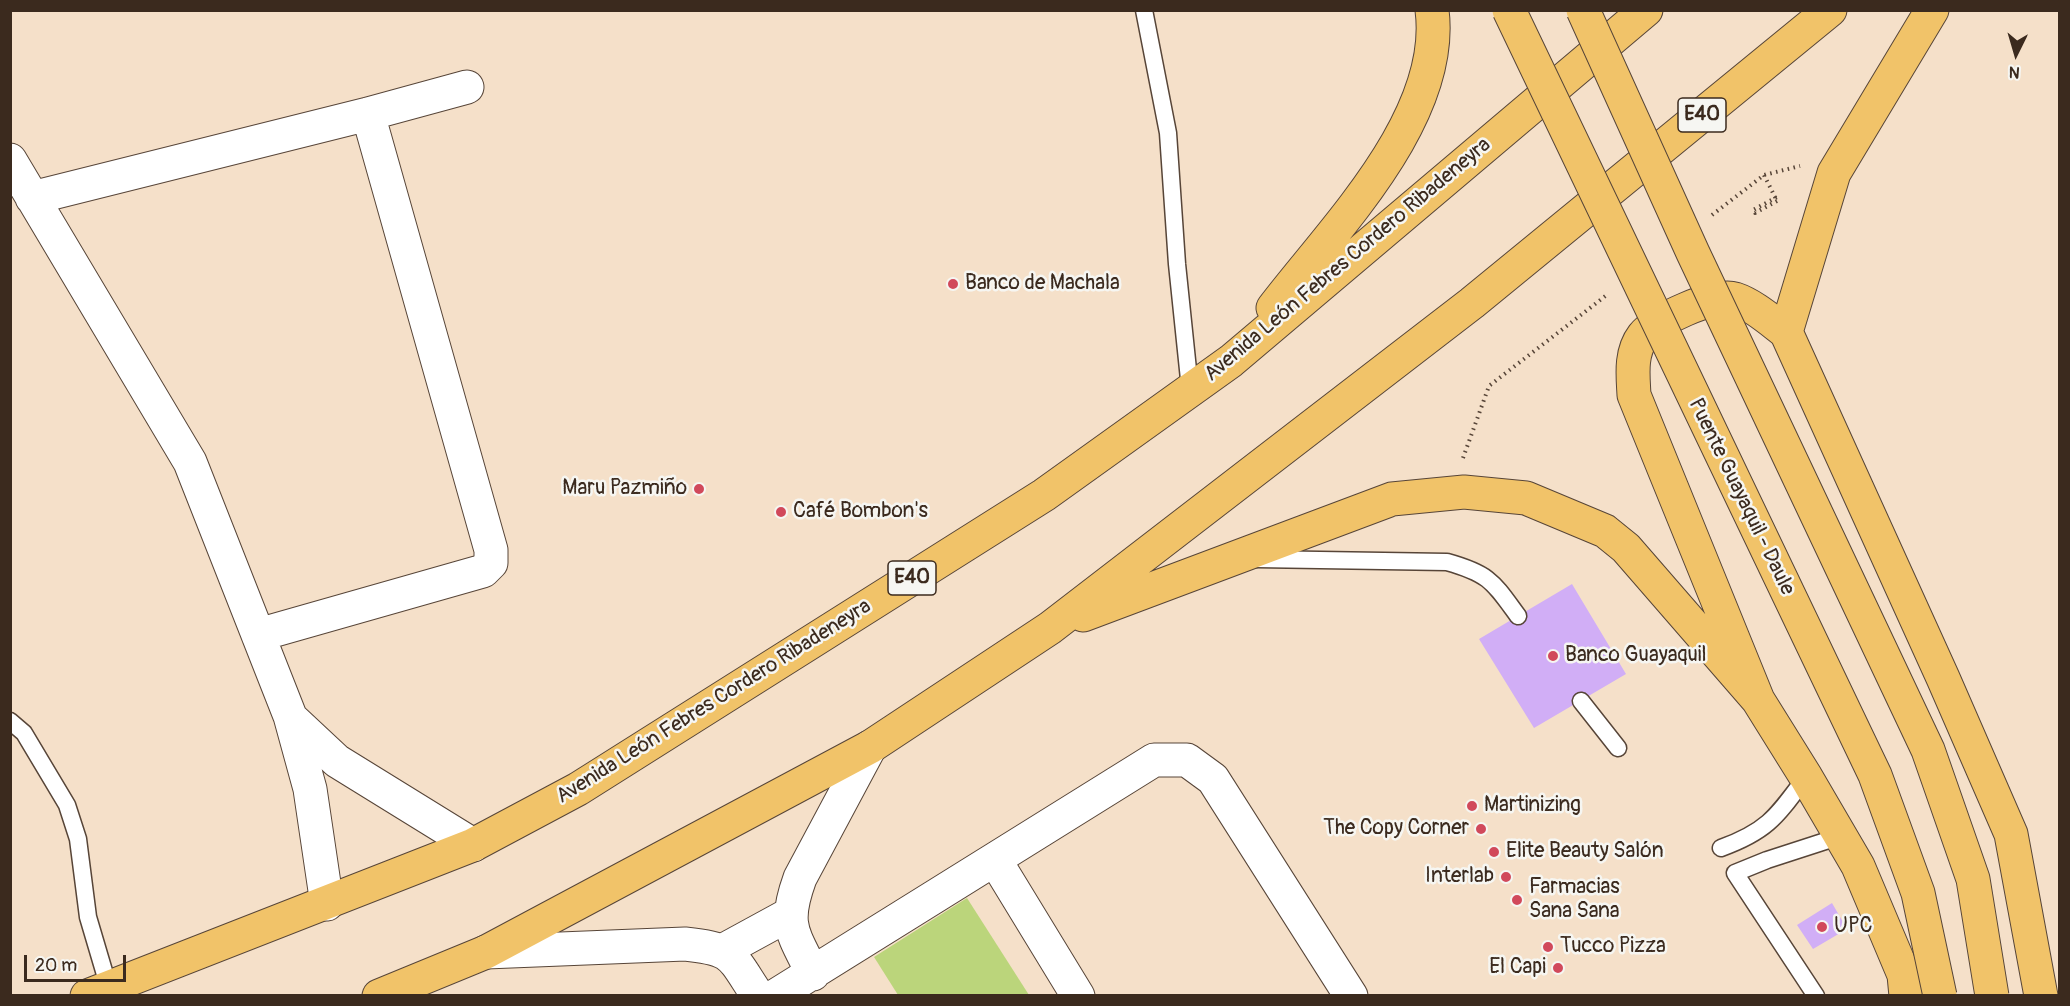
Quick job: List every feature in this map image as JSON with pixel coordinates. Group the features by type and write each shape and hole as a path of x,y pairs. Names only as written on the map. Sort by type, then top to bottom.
{"main road":[{"path":"1231,361 1295,279 1362,200 1398,141 1423,87 1434,27 1431,10"},
{"name":"Puente Guayaquil - Daule","path":"1509,10 1875,775 1918,893 1940,996"},
{"path":"1583,10 1693,253 1928,750 1973,879 1992,996"},
{"name":"Avenida León Febres Cordero Ribadeneyra","path":"98,992 473,845 578,789 1024,507 1231,361 1646,10"},
{"name":"E40","path":"379,996 486,952 870,747 1050,628 1472,303 1830,10"},
{"path":"1786,332 1834,173 1932,10"},
{"path":"1758,700 1634,395 1633,368 1636,351 1643,336 1652,328 1702,302 1722,297 1755,309 1786,332 2011,834 2041,996"},
{"path":"1050,628 1392,499 1464,492 1526,498 1605,531 1626,548 1758,700 1858,866 1904,975 1906,996"}],"street":[{"path":"33,198 467,87"},
{"path":"258,635 483,571 491,563 488,539 368,114"},
{"path":"10,160 189,462 290,716 310,789 327,904"},
{"path":"290,716 337,761 473,845"},
{"path":"813,974 790,928 789,914 800,878 870,747"},
{"path":"775,996 1154,760 1187,760 1214,779 1351,996"},
{"path":"313,807 360,776"},
{"path":"995,860 1078,996"},
{"path":"486,952 685,944 724,950 789,914"},
{"path":"724,950 758,996"}],"lane":[{"path":"1144,10 1168,133 1177,264 1190,390"},
{"path":"1232,559 1447,562 1471,569 1490,578 1518,616"},
{"path":"1581,701 1618,748"},
{"path":"10,721 24,733 67,805 78,839 98,992"},
{"path":"1720,848 1761,830 1776,818 1806,777"},
{"path":"1816,996 1735,873 1841,836"}],"path":[{"path":"1764,175 1777,201 1755,213 1753,210 1779,196"}],"green space":[{"path":"967,898 1029,995 898,995 874,957"}],"building":[{"name":"Banco Guayaquil","path":"1572,584 1626,674 1534,728 1479,639"},
{"name":"UPC","path":"1832,903 1847,929 1813,949 1797,925"}],"place":[{"name":"Banco de Machala","path":"953,284"},
{"name":"Maru Pazmiño","path":"699,489"},
{"name":"Café Bombon's","path":"781,512"},
{"name":"Banco Guayaquil","path":"1553,656"},
{"name":"Martinizing","path":"1472,806"},
{"name":"The Copy Corner","path":"1481,829"},
{"name":"Elite Beauty Salón","path":"1494,852"},
{"name":"Interlab","path":"1506,877"},
{"name":"Farmacias Sana Sana","path":"1517,900"},
{"name":"UPC","path":"1822,927"},
{"name":"Tucco Pizza","path":"1548,947"},
{"name":"El Capi","path":"1558,968"}]}
